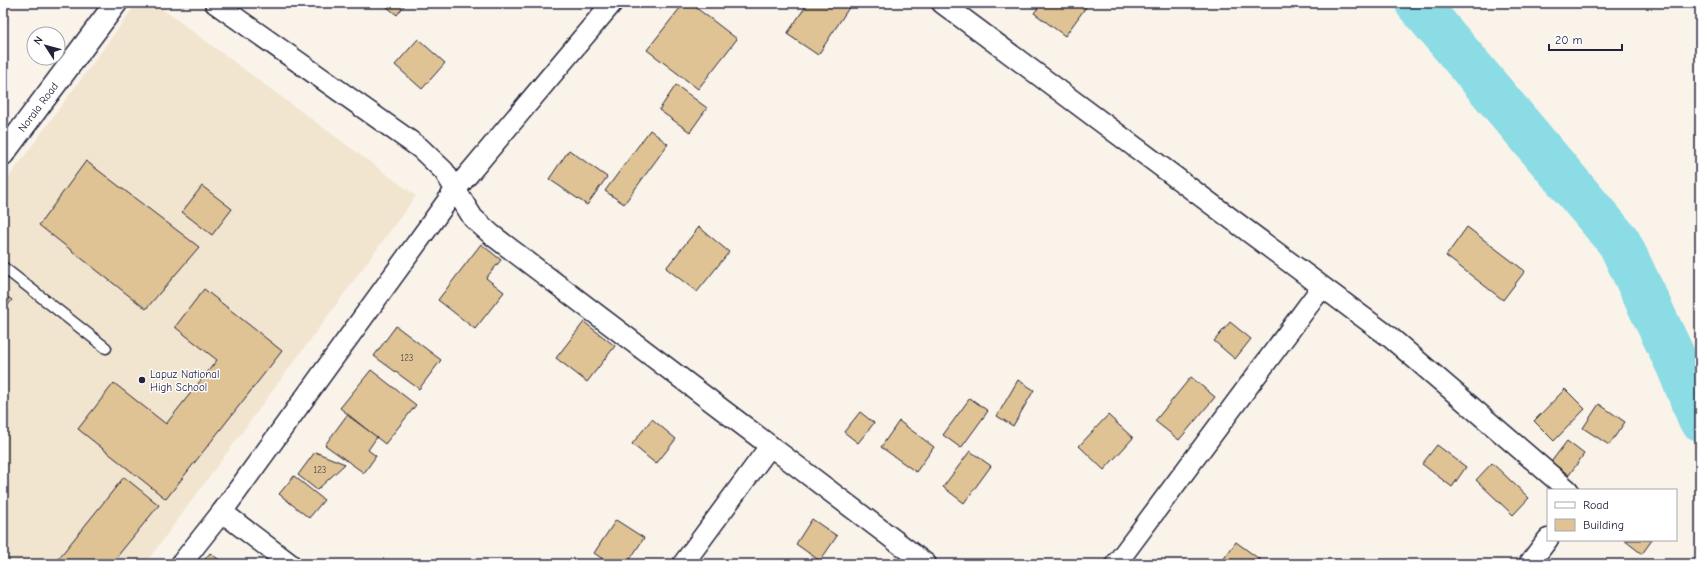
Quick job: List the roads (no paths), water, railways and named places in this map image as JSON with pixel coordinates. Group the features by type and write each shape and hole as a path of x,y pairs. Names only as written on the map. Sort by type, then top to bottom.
{"main road":[{"name":"Norala Road","path":"3,154 116,3"}],"street":[{"path":"215,3 420,148 444,172 456,189 464,206 473,218 492,235 926,564"},
{"path":"181,564 222,512 456,189 612,3"},
{"path":"942,3 1391,338 1567,489"},
{"path":"1116,564 1322,287"},
{"path":"683,564 770,446"},
{"path":"222,512 290,564"},
{"path":"1529,564 1547,540"}],"lane":[{"path":"3,266 106,348"}],"waterway":[{"path":"1417,3 1619,242 1678,366 1700,419"}],"place":[{"name":"Lapuz National High School","path":"142,380"}]}
